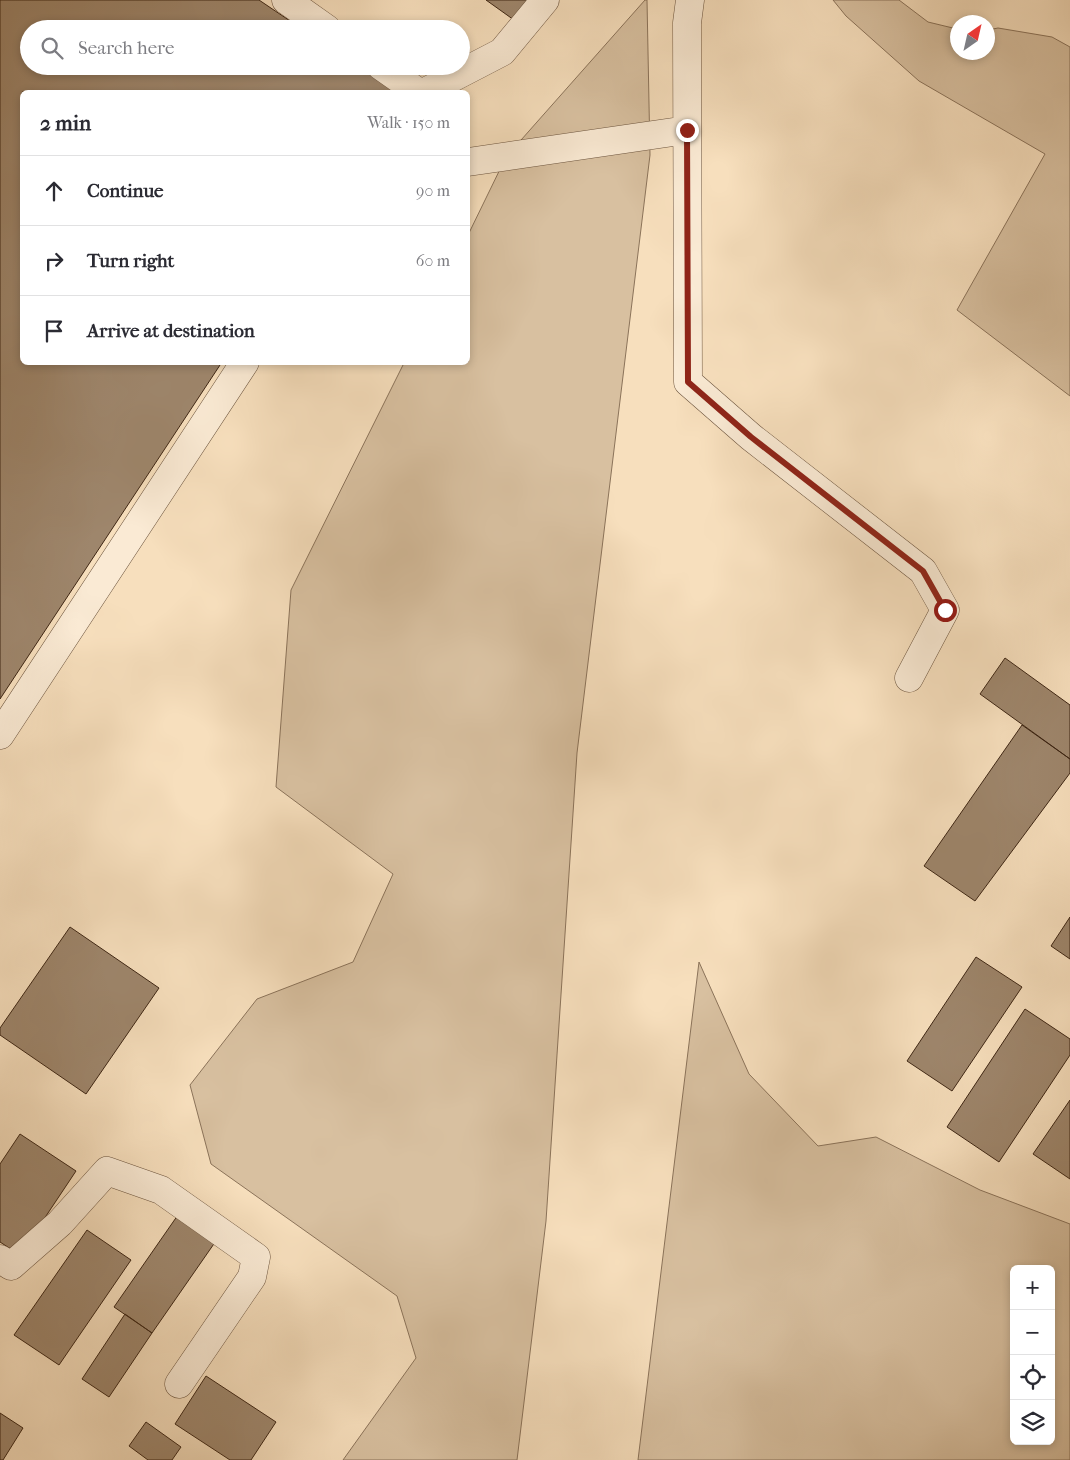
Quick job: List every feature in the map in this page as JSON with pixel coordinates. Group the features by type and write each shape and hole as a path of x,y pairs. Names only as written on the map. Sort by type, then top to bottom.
{"street":[{"path":"286,0 314,20"},
{"path":"470,69 502,52 545,0"},
{"path":"690,0 687,23 688,382 751,437 923,571 945,610 909,678"},
{"path":"394,75 415,90"},
{"path":"429,90 458,75"},
{"path":"470,162 687,130"},
{"path":"0,734 243,365"},
{"path":"0,1259 11,1266 60,1223 106,1172 161,1190 256,1257 252,1277 179,1384"}],"shaded area":[{"path":"647,0 650,155 577,753 546,1221 517,1460 343,1460 416,1358 397,1296 211,1164 190,1085 257,999 353,962 393,874 276,787 291,590 403,365 470,365 470,231 506,157"},
{"path":"833,0 899,0 928,22 950,27 950,60 995,60 995,29 998,28 1052,37 1070,47 1070,396 957,310 1045,154 919,81 846,16"},
{"path":"699,962 749,1074 818,1146 876,1137 980,1190 1070,1224 1070,1460 638,1460"}],"building":[{"path":"0,0 259,0 289,20 20,20 20,75 373,75 396,90 20,90 20,365 220,365 0,699"},
{"path":"486,0 529,0 514,20"},
{"path":"1005,658 1070,705 1070,759 980,694"},
{"path":"1022,725 1070,759 1070,773 975,901 924,866"},
{"path":"1070,917 1070,959 1051,946"},
{"path":"70,927 159,988 86,1094 0,1035 0,1028"},
{"path":"976,957 1022,987 952,1091 907,1061"},
{"path":"1025,1009 1070,1039 1070,1055 999,1162 947,1127"},
{"path":"1070,1100 1070,1179 1033,1154"},
{"path":"20,1134 76,1171 20,1255 0,1242 0,1164"},
{"path":"180,1212 218,1238 152,1333 114,1307"},
{"path":"87,1230 131,1260 59,1365 14,1335"},
{"path":"125,1314 152,1333 109,1397 82,1379"},
{"path":"206,1376 276,1422 251,1460 230,1460 175,1424"},
{"path":"0,1413 23,1428 3,1460 0,1460"},
{"path":"146,1422 181,1447 172,1460 148,1460 129,1446"}],"route":[{"path":"687,130 688,382 751,437 923,571 945,610"}]}
